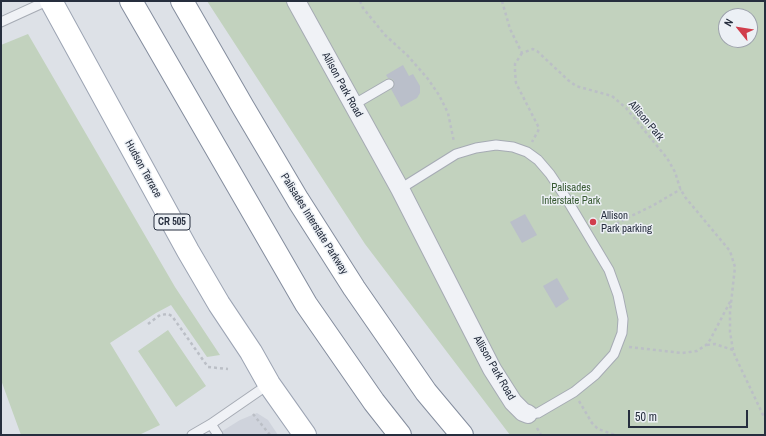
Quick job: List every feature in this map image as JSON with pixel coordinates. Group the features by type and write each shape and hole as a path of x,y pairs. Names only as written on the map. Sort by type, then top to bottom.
{"main road":[{"name":"Hudson Terrace","path":"51,1 188,251 219,304 251,352 269,384 305,435"},
{"path":"130,1 306,304 374,402 400,435"},
{"name":"Palisades Interstate Parkway","path":"182,1 298,200 354,288 426,392 462,435"}],"street":[{"name":"Allison Park Road","path":"296,1 400,189 492,368 512,402 523,412 528,414"}],"lane":[{"path":"1,22 47,1"},
{"path":"353,105 389,84"},
{"name":"Allison Park Road","path":"400,189 456,154 476,148 496,145 513,147 527,152 538,160 550,174 608,270 618,295 623,318 622,334 618,345 606,364 574,392 538,412 528,414"},
{"path":"192,435 269,384"},
{"path":"210,424 218,435"}],"path":[{"path":"360,1 371,18 385,35 408,56 440,95 448,113 456,154"},
{"path":"502,1 510,29 522,53 515,64 516,84 539,128 527,152"},
{"name":"Allison Park","path":"522,53 533,49 537,51 576,86 612,96 626,108 667,158 676,172 685,197 730,251 735,267 733,296 730,312 730,332 733,350 765,419"},
{"path":"590,240 681,189"},
{"name":"Allison Park","path":"706,345 720,323 733,296"},
{"path":"148,324 160,315 168,314 172,316 208,367 228,369"},
{"path":"618,345 682,353 697,351 706,345 715,344 733,350"},
{"path":"574,392 592,423 598,429 615,435"},
{"path":"252,414 270,435"}],"shaded area":[{"path":"257,413 268,420 278,435 216,435 240,420"}],"green space":[{"name":"Palisades Interstate Park","path":"207,1 765,1 765,435 510,435 365,244"},
{"path":"28,34 175,287 220,355 207,357 171,305 110,343 160,425 139,435 21,435 1,380 1,45"},
{"path":"168,330 206,386 176,407 138,351"}],"building":[{"path":"403,65 409,76 413,74 420,86 420,93 417,98 401,107 391,89 394,87 394,81 386,75"},
{"path":"525,214 537,235 522,243 510,222"},
{"path":"557,278 569,299 556,308 543,286"}],"place":[{"name":"Allison Park parking","path":"593,222"}]}
